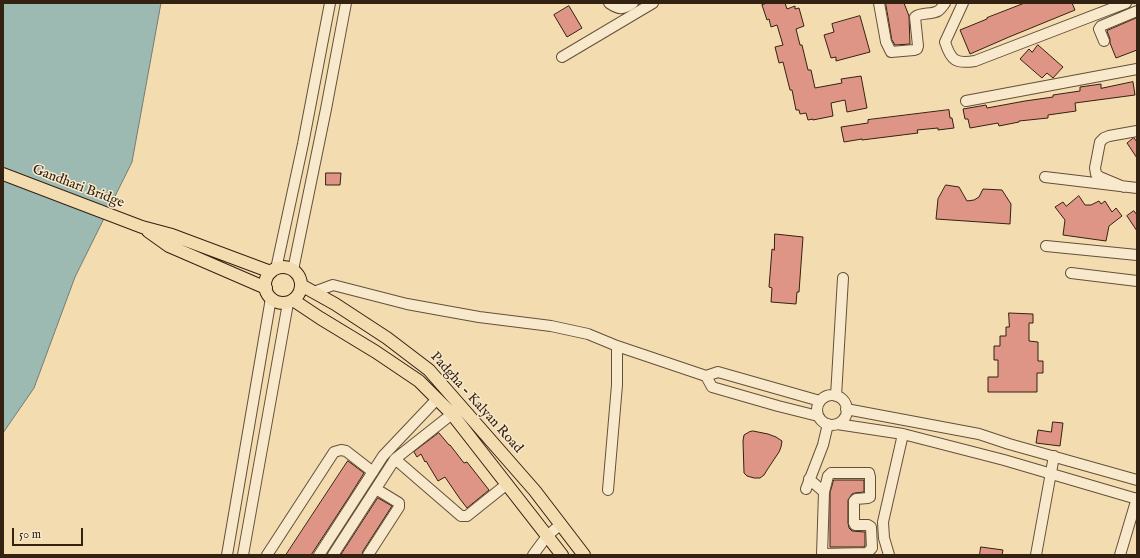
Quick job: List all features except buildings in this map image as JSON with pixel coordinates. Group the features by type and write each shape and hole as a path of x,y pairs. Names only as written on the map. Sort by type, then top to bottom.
{"main road":[{"name":"Gandhari Bridge","path":"3,174 142,227"},
{"path":"142,227 172,235 274,270"},
{"path":"142,227 169,246 268,293 276,302 282,304 291,302 298,296 301,285 300,279 293,270 288,268 282,267 274,270 268,276 266,282 268,293"},
{"name":"Padgha - Kalyan Road","path":"301,285 335,304 387,338 429,370 535,491 584,555"},
{"path":"291,302 376,352 419,381 452,414 562,555"},
{"path":"521,502 535,491"}],"street":[{"path":"274,270 304,136 330,3"},
{"path":"293,270 346,3"},
{"path":"609,3 620,9 629,5 632,16"},
{"path":"562,57 653,3"},
{"path":"879,3 887,45 890,52 894,52 917,49 915,17 920,14 937,12 945,3"},
{"path":"963,3 945,42 949,54 956,60 964,63 975,61 1126,3"},
{"path":"1104,41 1100,29 1101,26 1137,11"},
{"path":"966,101 1137,69"},
{"path":"1124,187 1096,174 1094,168 1100,142 1109,136 1137,131"},
{"path":"1045,177 1137,188"},
{"path":"1046,246 1137,255"},
{"path":"1071,273 1137,282"},
{"path":"836,396 843,278"},
{"path":"314,292 333,285 407,304 479,317 551,326 588,334 617,346 706,376 718,372 820,400"},
{"path":"226,555 268,293"},
{"path":"243,555 291,302"},
{"path":"608,490 617,385 617,346"},
{"path":"706,376 712,387 818,416"},
{"path":"733,393 737,377"},
{"path":"824,492 808,484 822,445 833,424 844,418 846,409 843,400 836,396 830,395 820,400 817,407 820,420 833,424 903,434 969,450 1137,498 1120,555"},
{"path":"318,555 383,456 437,399"},
{"path":"333,555 395,459 452,414 463,408"},
{"path":"846,409 979,434 1137,480"},
{"path":"889,555 884,538 883,522 903,434"},
{"path":"969,450 979,434"},
{"path":"266,555 334,452 341,450 346,451 373,472"},
{"path":"1036,555 1054,456"},
{"path":"395,459 461,516 467,516 507,484"},
{"path":"831,473 869,473 870,497 856,499 854,501 855,525 868,525 871,527 872,548 867,553 822,554 824,492 828,476 831,473"},
{"path":"368,555 399,507 399,503 376,489"},
{"path":"533,555 547,536 561,524"}],"water":[{"path":"3,3 161,3 132,162 75,277 34,388 3,433"}]}
